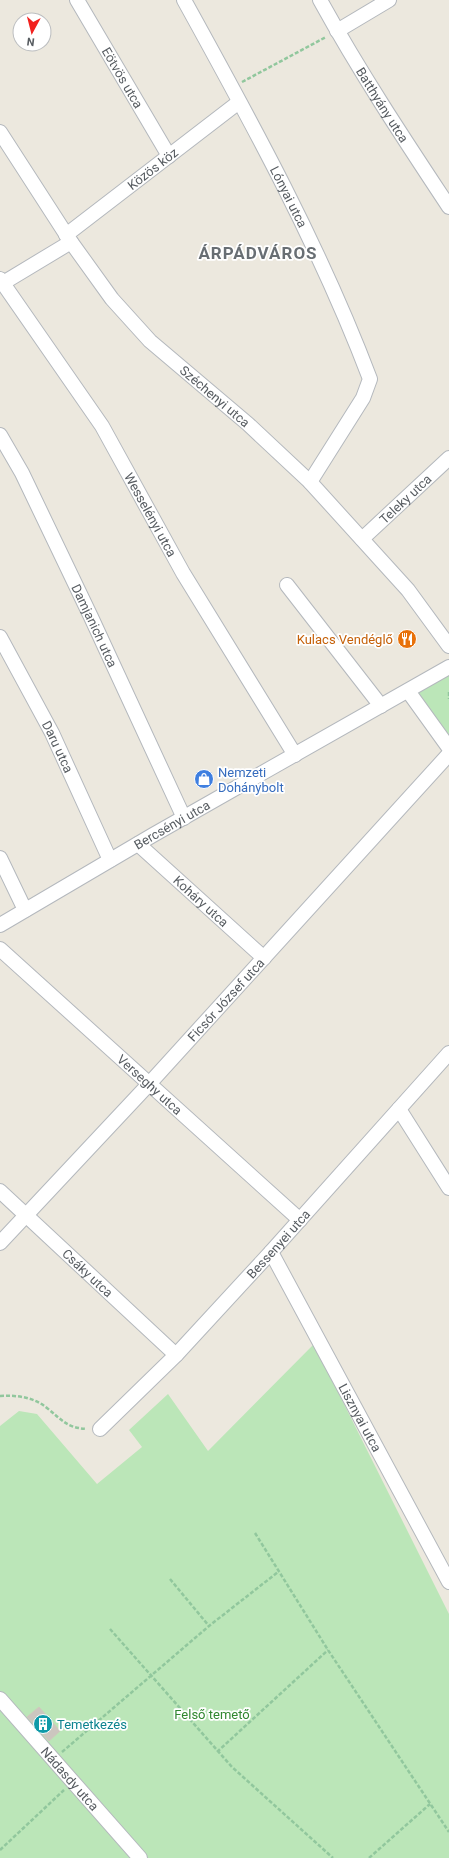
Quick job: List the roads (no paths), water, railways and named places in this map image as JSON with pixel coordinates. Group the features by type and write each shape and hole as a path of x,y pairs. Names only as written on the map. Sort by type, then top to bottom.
{"street":[{"name":"Eötvös utca","path":"77,0 169,156"},
{"name":"Lónyai utca","path":"184,0 239,102 328,277 370,378 363,398 310,482"},
{"name":"Batthyány utca","path":"320,0 337,31 392,121 449,207"},
{"path":"337,31 389,0"},
{"name":"Közös köz","path":"1,281 68,239 169,156 239,102"},
{"name":"Széchenyi utca","path":"0,132 68,239 112,300 150,341 248,424 310,482 408,590 449,646"},
{"name":"Wesselényi utca","path":"1,281 102,426 182,573 295,755"},
{"name":"Damjanich utca","path":"0,435 26,480 184,818"},
{"name":"Teleky utca","path":"362,539 449,458"},
{"path":"287,585 381,706"},
{"name":"Daru utca","path":"0,637 52,733 110,860"},
{"name":"Bercsényi utca","path":"0,925 110,860 449,667"},
{"path":"408,691 449,748"},
{"name":"Ficsór József utca","path":"0,1244 149,1084 449,754"},
{"name":"Koháry utca","path":"138,844 264,958"},
{"path":"0,858 24,910"},
{"name":"Verseghy utca","path":"0,949 300,1220"},
{"name":"Bessenyei utca","path":"100,1429 176,1355 300,1220 449,1053"},
{"path":"399,1109 449,1188"},
{"name":"Csáky utca","path":"0,1191 176,1355"},
{"name":"Lisznyai utca","path":"271,1252 449,1582"},
{"name":"Nádasdy utca","path":"2,1700 140,1858"}],"place":[{"name":"Kulacs Vendéglő","path":"407,639"},
{"name":"Nemzeti Dohánybolt","path":"204,779"},
{"name":"Temetkezés","path":"43,1724"}],"district":[{"name":"ÁRPÁDVÁROS","path":"258,253"}],"park label":[{"name":"Felső temető","path":"212,1714"}]}
